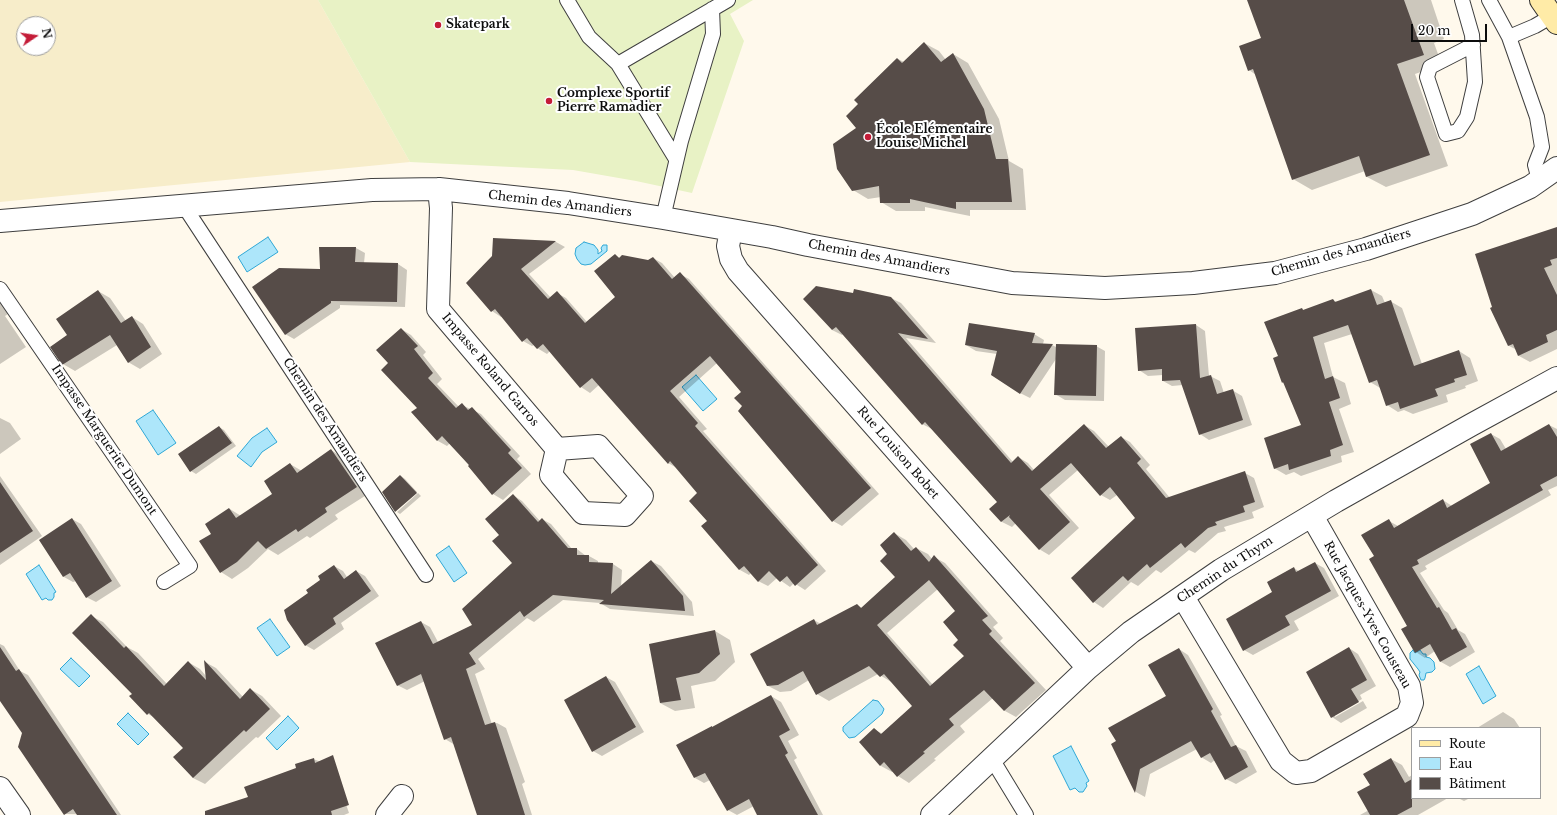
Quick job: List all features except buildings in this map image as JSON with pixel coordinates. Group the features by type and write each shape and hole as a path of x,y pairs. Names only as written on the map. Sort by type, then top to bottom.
{"street":[{"name":"Chemin des Amandiers","path":"0,221 372,190 439,190 568,203 663,218 1012,283 1105,288 1193,283 1275,273 1366,249 1472,214 1530,187 1557,168"},
{"name":"Impasse Roland Garros","path":"439,190 441,208 438,309 557,449"},
{"name":"Rue Louison Bobet","path":"732,230 728,246 731,259 738,271 1088,668"},
{"name":"Chemin du Thym","path":"932,815 1088,668 1131,632 1221,570 1336,501 1557,378"},
{"name":"Rue Jacques-Yves Cousteau","path":"1183,597 1281,761 1296,773 1311,771 1407,716 1412,704 1409,686 1312,516"},
{"path":"0,788 19,815"},
{"path":"387,815 402,796"}],"lane":[{"path":"567,0 589,37 618,64 676,159"},
{"path":"618,64 728,0"},
{"path":"1462,0 1472,35 1473,44 1475,82 1467,117 1458,131 1446,134 1427,77 1430,67 1473,44"},
{"path":"1489,0 1509,37 1536,117 1542,147 1535,166 1539,180"},
{"path":"663,218 676,159 713,34 712,9"},
{"path":"1509,37 1536,26 1550,13"},
{"name":"Chemin des Amandiers","path":"184,206 426,574"},
{"name":"Impasse Marguerite Dumont","path":"0,289 190,566 164,582"},
{"path":"992,759 1026,815"}],"shaded area":[{"path":"0,0 318,0 410,162 0,202"}],"green space":[{"name":"Complexe Sportif Pierre Ramadier","path":"318,0 753,0 730,14 744,41 692,193 573,170 410,162"}],"water":[{"path":"268,237 278,252 247,272 238,257"},
{"path":"584,242 594,245 598,250 598,254 602,251 601,248 603,245 607,245 607,251 591,264 581,264 575,254 576,248"},
{"path":"696,375 717,399 703,411 682,387"},
{"path":"153,410 176,443 158,455 136,421"},
{"path":"267,428 277,442 262,452 251,467 237,456 252,438"},
{"path":"449,546 467,573 454,582 436,555"},
{"path":"39,565 56,592 54,593 52,600 48,600 46,598 42,600 26,574"},
{"path":"270,619 290,647 277,656 257,628"},
{"path":"1413,650 1415,653 1420,650 1423,654 1426,654 1426,657 1430,658 1434,662 1435,669 1432,672 1426,673 1424,680 1421,680 1419,675 1420,672 1410,659 1410,653"},
{"path":"71,658 90,676 79,687 60,669"},
{"path":"1479,666 1496,696 1483,704 1466,674"},
{"path":"873,700 878,701 884,709 882,714 855,737 849,738 843,731 843,727"},
{"path":"128,713 149,734 138,745 117,724"},
{"path":"288,716 299,728 277,750 266,738"},
{"path":"1071,746 1089,781 1086,783 1087,786 1083,792 1079,792 1075,788 1070,790 1053,756"}],"place":[{"name":"Skatepark","path":"438,25"},
{"name":"Complexe Sportif Pierre Ramadier","path":"549,101"},
{"name":"École Elémentaire Louise Michel","path":"868,137"}]}
